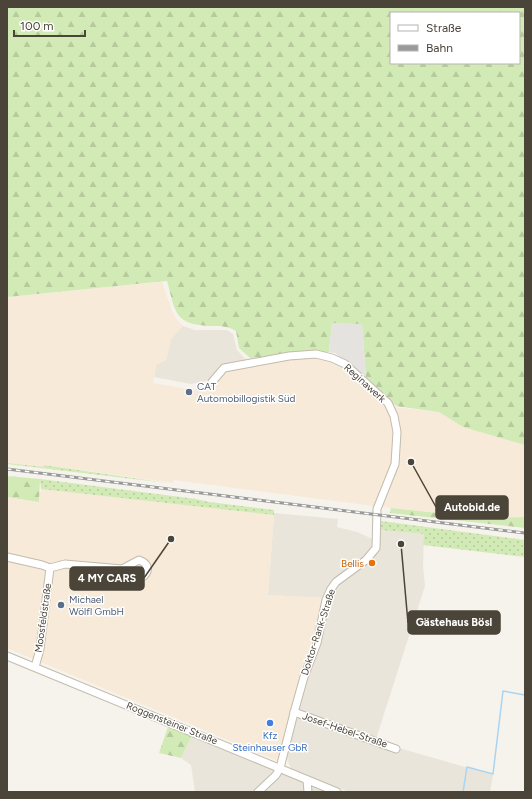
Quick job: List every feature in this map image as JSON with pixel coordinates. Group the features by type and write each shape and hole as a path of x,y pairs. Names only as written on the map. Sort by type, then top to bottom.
{"street":[{"name":"Reginawerk","path":"212,382 223,368 289,356 316,354 332,358 345,364 388,403 394,416 397,432 395,464 388,486 379,501 377,515"},
{"name":"Doktor-Rank-Straße","path":"280,768 304,677 317,643 326,600 330,589 336,582 373,554 377,544 377,515"},
{"path":"7,557 50,568 65,564 122,569"},
{"name":"Moosfeldstraße","path":"35,667 40,649 50,568"},
{"name":"Roggensteiner Straße","path":"7,656 337,792"},
{"name":"Josef-Hebel-Straße","path":"294,712 396,748"},
{"path":"258,792 276,775 280,768"},
{"path":"307,780 308,792"}],"shaded area":[{"path":"162,282 172,311 177,320 183,326 171,339 166,360 156,365 153,383 193,390 214,383 223,372 260,363 315,358 332,361 343,368 384,406 439,412 463,427 525,445 525,517 484,518 374,506 174,480 173,483 45,465 44,467 7,463 7,297"},
{"path":"332,323 362,324 366,377 335,353 329,352"},
{"path":"183,326 195,330 227,330 233,334 237,350 246,360 221,366 210,380 191,384 154,377 156,365 166,360 171,339"},
{"path":"41,489 274,515 268,595 324,598 278,761 7,648 7,497 39,502"},
{"path":"274,513 338,519 337,527 357,532 375,540 375,547 324,598 268,595"},
{"path":"379,530 424,534 423,565 425,586 376,739 296,711 332,590 374,555"},
{"path":"295,715 399,748 493,775 490,792 349,792 291,769 286,756"},
{"path":"192,736 275,771 256,792 195,792 191,765 181,758"},
{"path":"281,773 326,792 263,792"}],"green space":[{"path":"7,7 525,7 525,445 463,427 439,412 396,406 366,377 362,325 332,323 329,352 250,358 239,348 236,331 230,328 200,325 183,320 175,309 167,281 7,297"},
{"path":"7,464 44,467 44,465 167,483"},
{"path":"7,476 40,479 39,502 7,497"},
{"path":"40,479 274,510 274,515 41,489"},
{"path":"391,508 484,518 525,517 525,528 390,513"},
{"path":"381,521 525,540 525,557 423,545 424,534 380,530"},
{"path":"168,727 192,736 181,758 159,753"}],"waterway":[{"path":"463,792 467,767 493,774 503,691 525,695"}],"railway":[{"path":"7,469 525,533"}],"place":[{"name":"CAT Automobillogistik Süd","path":"189,392"},
{"name":"Autobid.de","path":"411,462"},
{"name":"4 MY CARS","path":"171,539"},
{"name":"Gästehaus Bösl","path":"401,544"},
{"name":"Bellis","path":"372,563"},
{"name":"Michael Wölfl GmbH","path":"61,605"},
{"name":"Kfz Steinhauser GbR","path":"270,723"}]}
